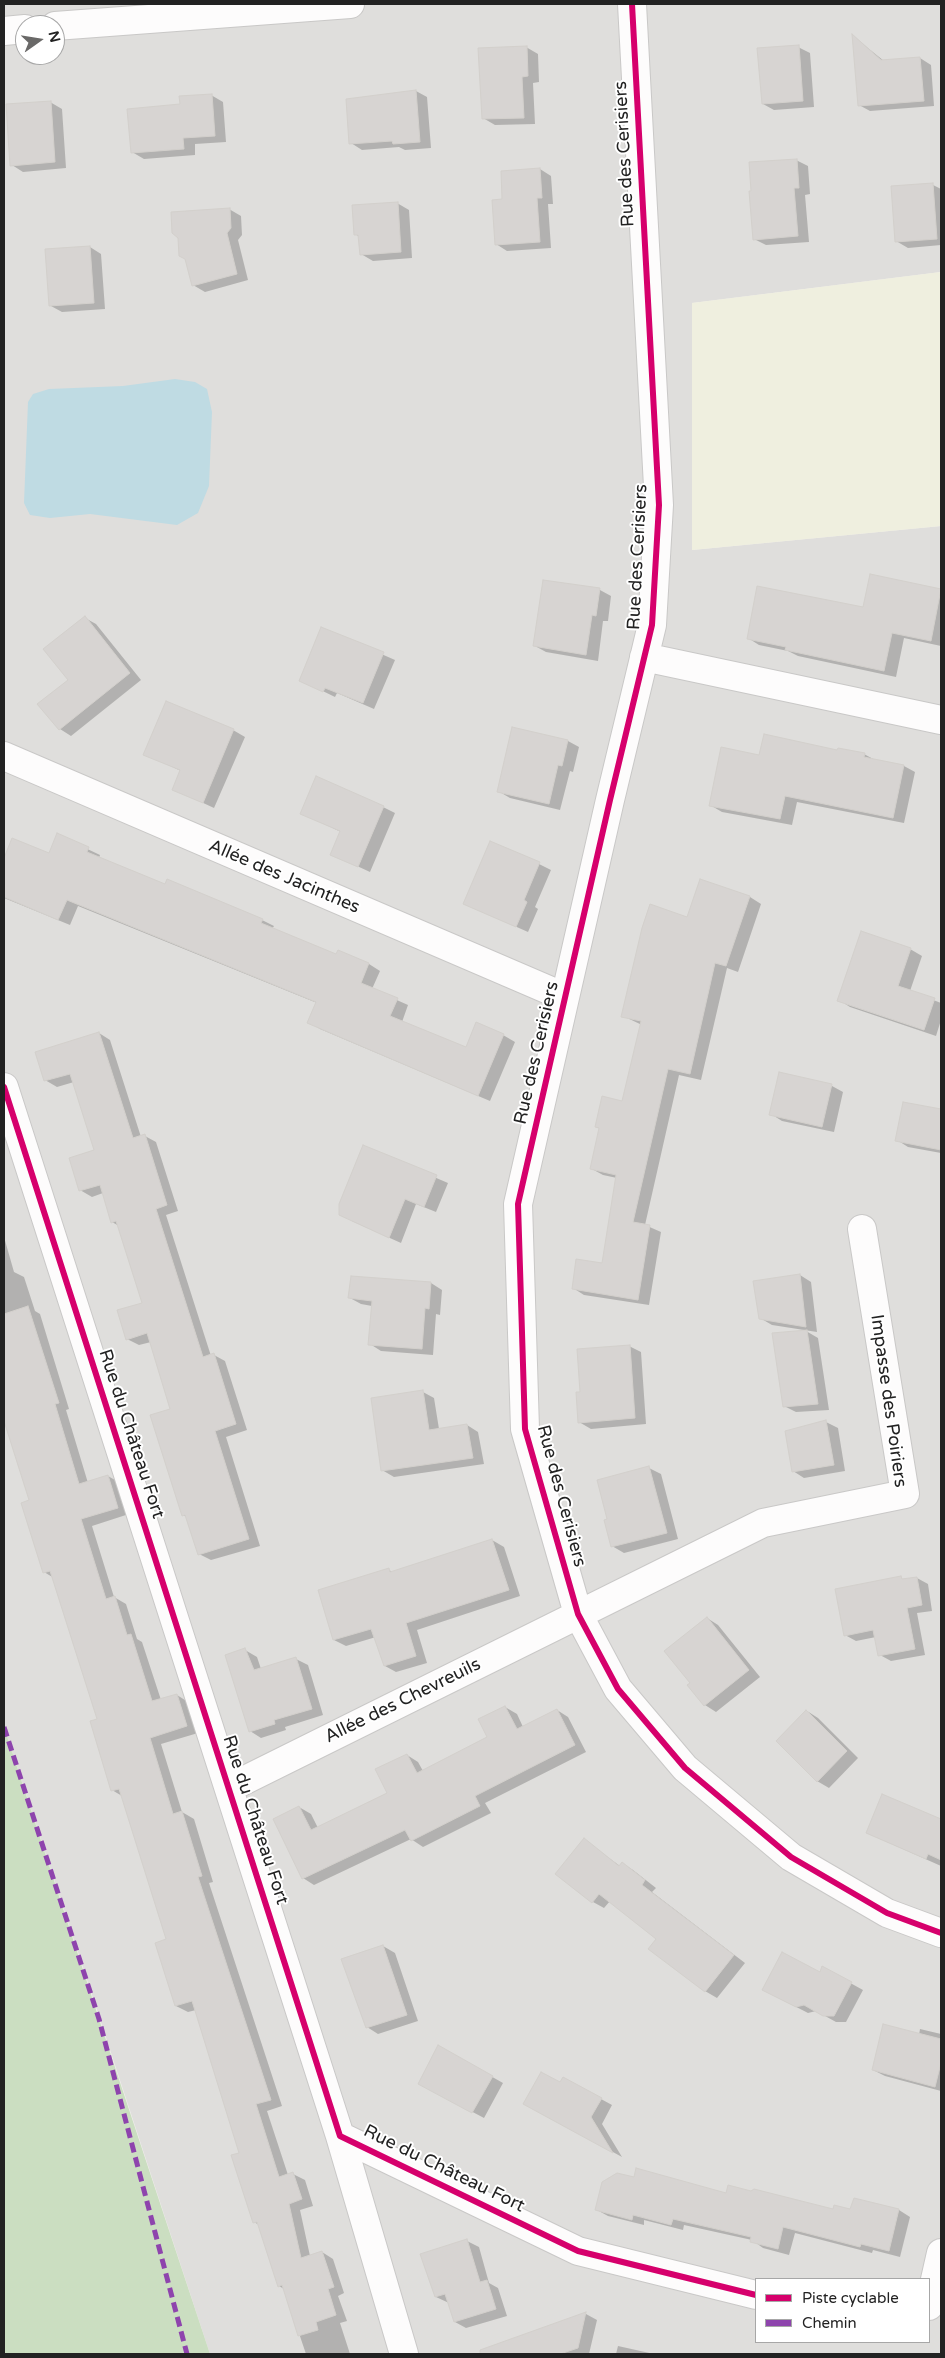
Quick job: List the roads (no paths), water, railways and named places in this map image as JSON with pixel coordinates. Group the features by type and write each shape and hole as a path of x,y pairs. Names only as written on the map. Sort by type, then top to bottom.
{"street":[{"path":"65,25 303,5 350,4"},
{"name":"Rue des Cerisiers","path":"632,4 659,505 652,625 518,1204 525,1429 578,1614 618,1689 685,1768 791,1858 888,1913 941,1933"},
{"path":"644,657 941,720"},
{"name":"Allée des Jacinthes","path":"4,756 565,997"},
{"name":"Rue du Château Fort","path":"4,1087 340,2136 404,2354"},
{"name":"Impasse des Poiriers","path":"578,1614 763,1523 905,1494 862,1229"},
{"name":"Allée des Chevreuils","path":"229,1788 578,1614"},
{"name":"Rue du Château Fort","path":"340,2136 578,2251 755,2295"},
{"path":"930,2302 941,2253"}],"water":[{"path":"175,379 195,382 207,389 212,412 209,486 198,513 177,525 90,514 50,518 30,515 24,503 28,402 33,394 49,389 123,386"}]}
